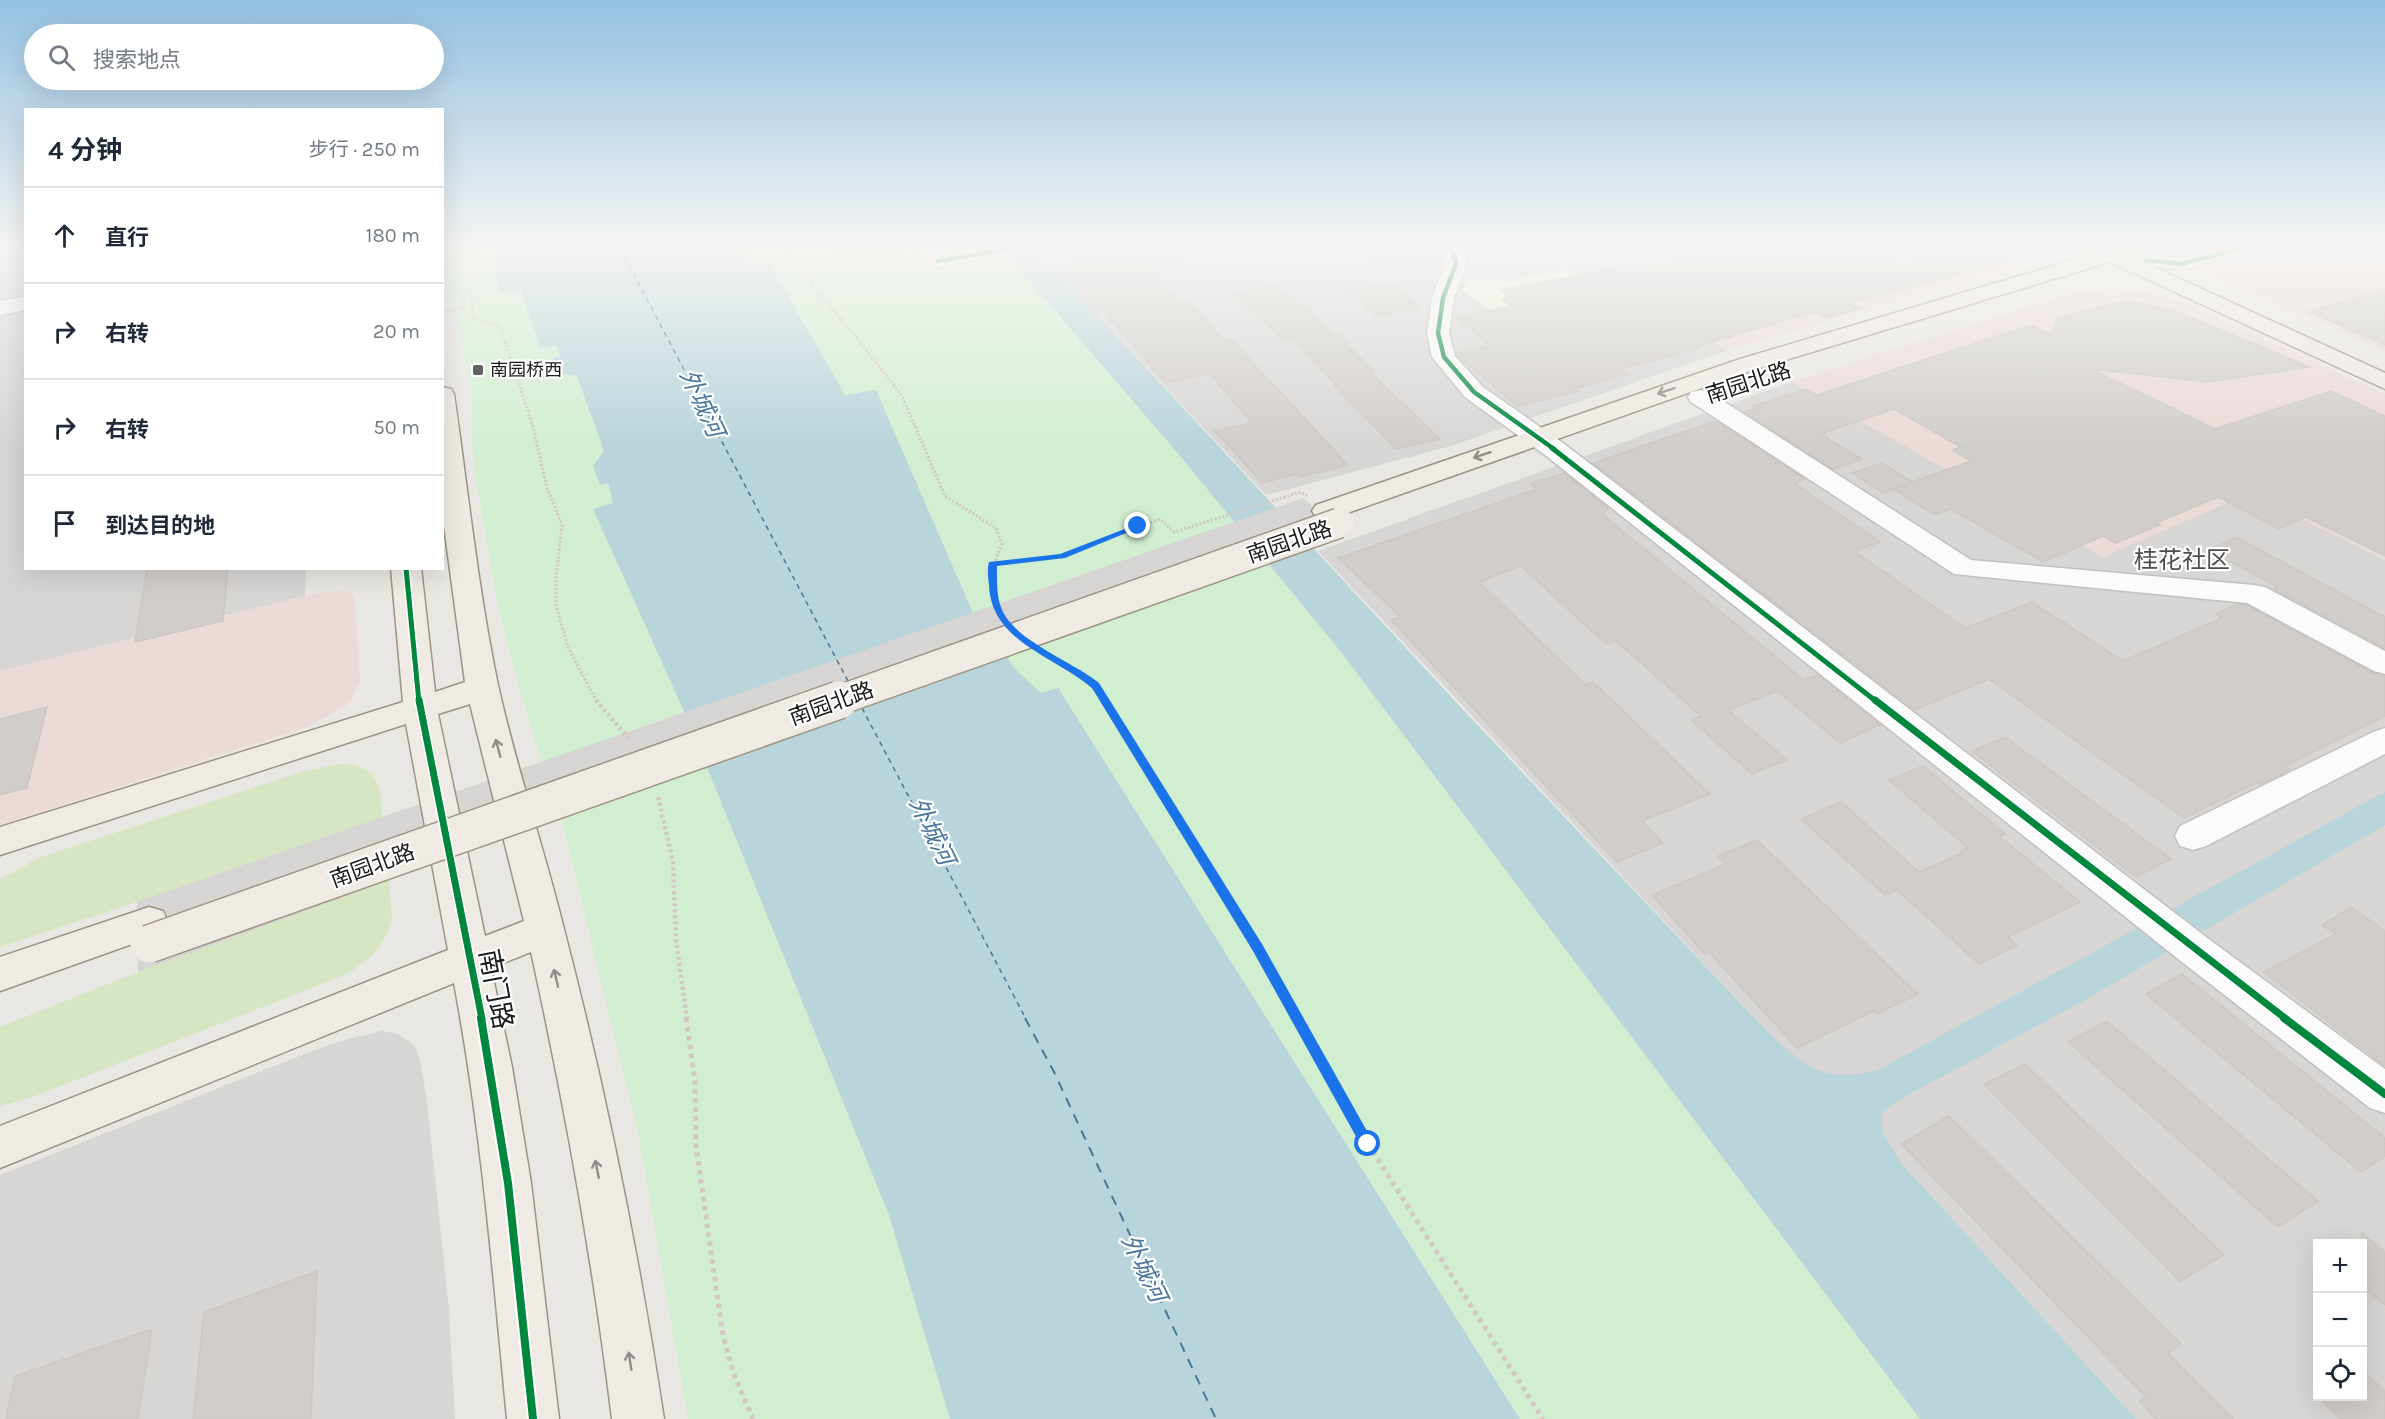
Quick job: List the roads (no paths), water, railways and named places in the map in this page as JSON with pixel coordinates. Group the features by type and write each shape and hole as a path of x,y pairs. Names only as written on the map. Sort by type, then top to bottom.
{"main road":[{"name":"南园北路","path":"4,983 1332,517 1376,512 1748,364 1918,314"},
{"name":"南园北路","path":"1545,443 1700,397 1945,314"},
{"path":"2244,314 2385,382"},
{"path":"2258,314 2385,369"},
{"path":"444,410 468,598 483,688 545,929 572,1046 612,1250 638,1419"},
{"name":"南门路","path":"406,570 420,708 491,1068 508,1184 533,1419"},
{"path":"0,840 483,688"},
{"path":"0,851 69,818"},
{"path":"0,1147 545,929"},
{"path":"0,1140 44,1129"}],"street":[{"path":"1441,314 1438,333 1444,357 1474,392 1545,443 2135,904 2385,1094"},
{"path":"1700,397 1964,568 2254,594 2385,664"},
{"path":"2193,836 2385,740"}],"water":[{"name":"外城河","path":"529,314 799,314 845,395 876,390 973,613 1017,671 1041,693 1058,688 1520,1419 950,1419 889,1215 686,716 593,509 613,503 608,483 600,485 593,466 604,451 577,376 560,374 553,358 561,356 556,345 540,348"},
{"path":"1058,314 1096,314 1467,714 1765,1029 1803,1062 1829,1073 1861,1074 1880,1069 2385,792 2385,825 2085,1000 1906,1096 1881,1115 1883,1133 1901,1163 2136,1419 1920,1419 1341,652 1176,451"}],"place":[{"name":"南园桥西","path":"478,370"}],"district":[{"name":"桂花社区","path":"2182,560"}]}
